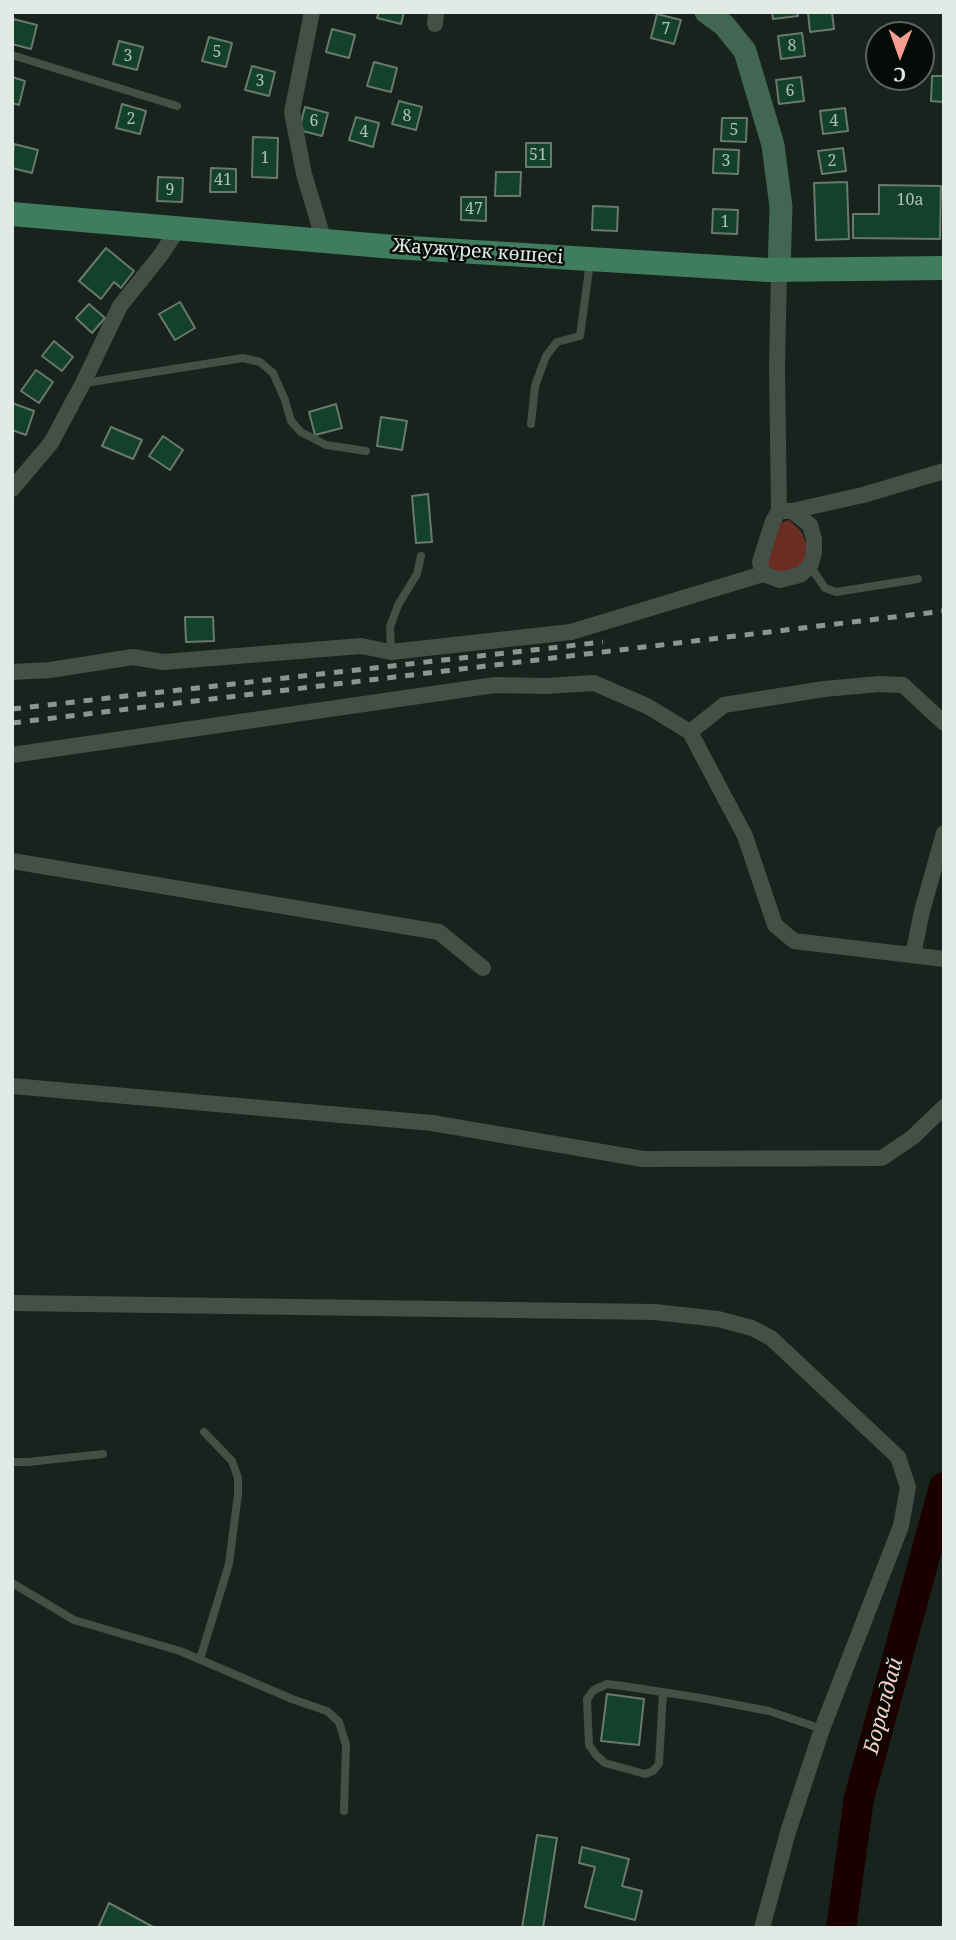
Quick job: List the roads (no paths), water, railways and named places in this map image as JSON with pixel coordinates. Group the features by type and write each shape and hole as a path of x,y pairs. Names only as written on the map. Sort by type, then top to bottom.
{"main road":[{"path":"720,17 745,51 773,145 781,207 779,270"},
{"name":"Жаужүрек көшесі","path":"12,214 324,241 779,270 944,268"}],"street":[{"path":"312,12 292,112 304,174 324,241"},
{"path":"12,489 51,443 120,306 160,257 178,229"},
{"path":"779,270 776,367 786,511"},
{"path":"763,574 760,562 773,521 786,511 863,495 944,471"},
{"path":"12,672 50,670 133,657 163,662 361,646 391,652 571,632 763,574 780,580 800,575 810,566 814,539 810,525 786,511"},
{"path":"12,755 495,685 594,683 647,706 690,732 745,836 775,925 794,942 944,959"},
{"path":"690,732 724,705 824,689 880,684 903,685 944,723"},
{"path":"913,955 922,911 944,833"},
{"path":"12,861 439,932 483,968"},
{"path":"12,1086 432,1123 643,1159 882,1158 913,1137 944,1107"},
{"path":"12,1303 655,1312 718,1319 752,1328 771,1338 898,1457 908,1487 901,1526 822,1729 788,1832 761,1928"}],"lane":[{"path":"12,55 177,106"},
{"path":"531,424 535,386 546,356 557,342 580,336 591,259"},
{"path":"83,383 243,358 260,362 273,373 291,421 301,432 326,445 366,451"},
{"path":"391,652 390,627 398,606 417,574 421,556"},
{"path":"810,566 825,588 836,592 918,579"},
{"path":"200,1659 229,1564 238,1494 238,1478 232,1461 204,1432"},
{"path":"12,1462 103,1454"},
{"path":"12,1583 74,1620 152,1641 327,1711 339,1722 346,1745 344,1811"},
{"path":"663,1692 659,1765 653,1771 645,1774 605,1763 596,1755 589,1745 587,1699 594,1689 607,1684 663,1692 769,1711 822,1729"}],"waterway":[{"name":"Боралдай","path":"841,1928 859,1798 944,1487"}],"railway":[{"path":"12,723 944,611"},
{"path":"12,709 603,642"}]}
